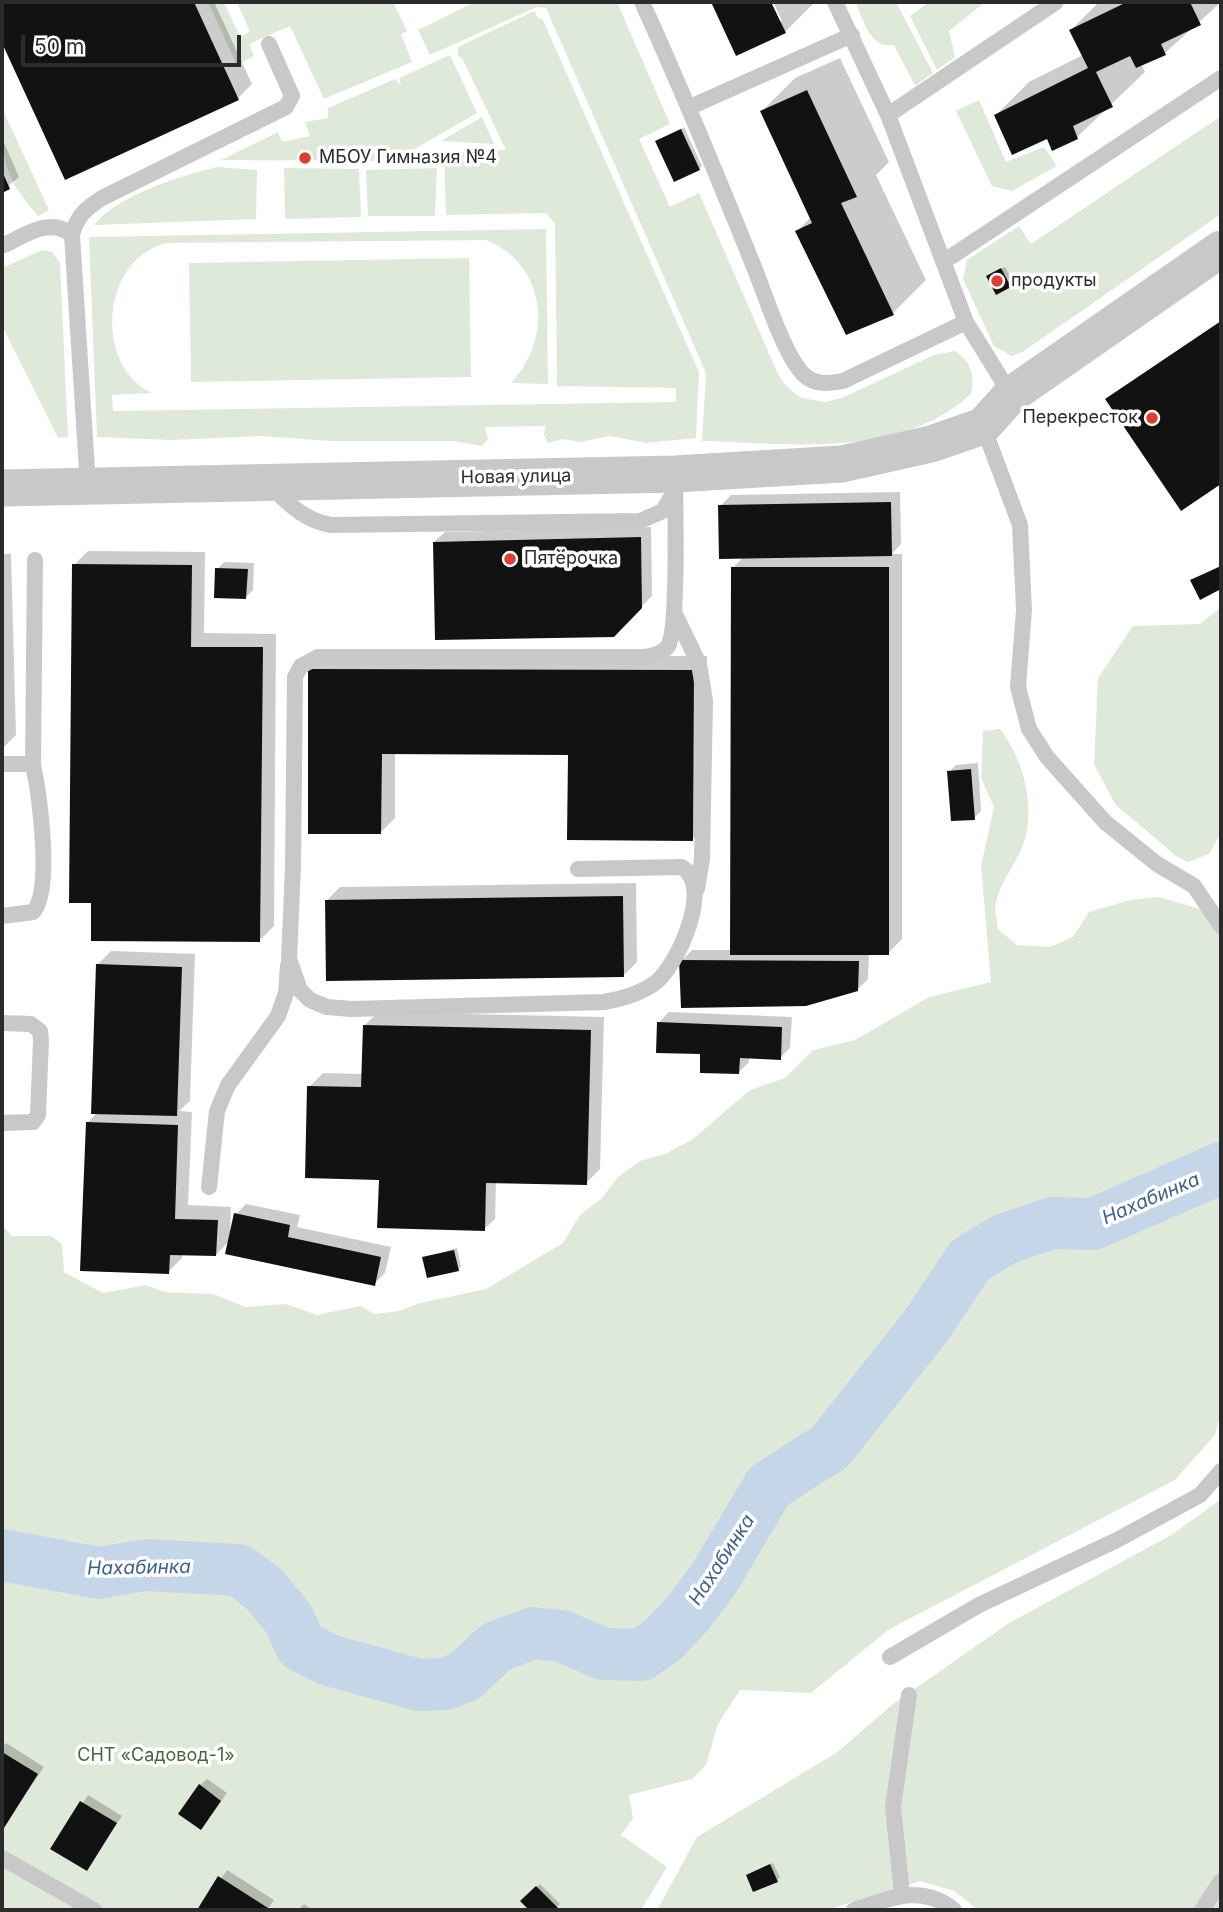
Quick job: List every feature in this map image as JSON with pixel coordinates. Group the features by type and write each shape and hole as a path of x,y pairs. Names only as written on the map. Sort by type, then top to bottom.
{"street":[{"name":"Новая улица","path":"2,488 266,482 675,482 842,464 931,444 983,426 1011,394 1221,249"}],"lane":[{"path":"642,2 690,107 782,335 803,374 814,382 829,384 842,381 966,322"},
{"path":"835,2 888,115 966,322 1011,394"},
{"path":"888,115 1056,2"},
{"path":"690,107 852,35"},
{"path":"88,486 72,235 75,220 102,198 292,102 290,88 269,44"},
{"path":"943,261 1221,78"},
{"path":"2,246 44,227 61,227 72,235"},
{"path":"983,426 1020,525 1024,610 1018,687 1029,729 1047,757 1105,822 1157,864 1194,886 1221,926"},
{"path":"266,482 306,517 316,523 331,525 640,521 663,511 675,482"},
{"path":"209,1187 217,1111 228,1085 278,1016 286,993 293,867 295,677 301,666 318,657 655,656 669,646 674,611 675,482"},
{"path":"2,916 33,912 42,895 41,803 33,764 35,560"},
{"path":"289,959 300,990 310,1000 327,1007 352,1009 604,1002 643,991 657,982 668,969 691,921 702,859 705,700 699,664 674,611"},
{"path":"2,764 33,764"},
{"path":"578,869 681,867 688,871 697,890"},
{"path":"2,1023 31,1024 40,1031 41,1041 38,1115 33,1122 26,1124 2,1124"},
{"path":"890,1657 979,1605 1116,1540 1200,1495 1221,1471"},
{"path":"902,1894 893,1807 909,1695"},
{"path":"2,1858 94,1910"},
{"path":"1202,1910 1221,1881"},
{"path":"854,1910 902,1894 946,1903 954,1910"}],"green space":[{"path":"208,2 224,2 240,37 250,32 237,2 393,2 407,31 401,34 412,62 324,99 290,26 249,44 254,56 237,65"},
{"path":"475,2 617,2 670,124 639,139 670,207 699,193 778,374 787,387 801,398 826,402 844,397 934,355 955,351 965,359 970,369 971,394 942,415 911,429 877,438 807,444 702,441 706,373 546,8 537,7 430,55 418,30"},
{"path":"855,2 896,2 933,73 915,86 894,45 879,42 868,32"},
{"path":"929,2 985,2 949,31 955,57 937,70 910,16"},
{"path":"534,11 539,19 542,18 699,372 696,438 646,443 610,436 580,442 563,439 548,443 544,435 545,426 485,427 488,439 482,446 453,441 329,441 261,436 171,440 97,437 89,237 546,229 548,384 511,383 525,365 534,345 538,324 537,304 532,284 521,266 506,251 486,240 166,243 144,254 128,270 117,292 113,315 114,339 121,361 133,380 152,393 112,395 113,411 676,402 676,388 557,386 555,224 546,213 446,215 444,152 506,150 462,58 458,56 458,47"},
{"path":"450,55 477,113 394,161 221,160 278,132 282,142 310,136 305,122 328,118 328,108 395,79 401,86 399,78"},
{"path":"979,100 1006,162 1044,147 1057,166 1012,191 992,186 956,111"},
{"path":"2,108 49,210 38,216 11,178 7,166"},
{"path":"1221,116 1221,214 1024,351 1012,356 994,346 963,279 967,260 1019,226 1031,244"},
{"path":"482,117 494,144 441,141"},
{"path":"217,167 257,170 256,219 94,225 105,214 134,196 168,181"},
{"path":"284,168 359,169 361,217 285,219"},
{"path":"437,168 435,216 368,216 366,170"},
{"path":"42,250 52,252 60,263 68,437 58,438 2,326 2,268"},
{"path":"469,258 471,377 191,382 189,263"},
{"path":"1221,607 1221,833 1209,854 1188,862 1176,856 1115,804 1094,764 1098,678 1133,626 1200,624"},
{"name":"СНТ «Садовод-1»","path":"1000,729 1021,768 1029,813 1024,842 996,902 998,929 1017,945 1050,947 1073,937 1089,912 1130,900 1159,897 1207,911 1221,920 1221,1413 1215,1435 1175,1480 888,1630 811,1693 740,1690 718,1724 706,1765 692,1779 629,1795 633,1818 621,1835 667,1867 641,1910 2,1910 2,1225 12,1236 51,1236 62,1244 64,1272 103,1293 146,1285 164,1292 213,1294 245,1307 286,1304 317,1315 360,1306 374,1314 399,1311 420,1303 486,1289 563,1243 580,1215 602,1198 618,1177 640,1161 665,1154 693,1139 750,1090 785,1078 813,1050 855,1040 929,997 991,982 981,866 994,807 981,778 983,731"},
{"path":"1221,1499 1221,1910 978,1910 954,1891 920,1881 827,1910 657,1910 697,1837 836,1753 893,1704 1009,1623 1173,1534"}],"building":[{"path":"2,2 194,2 239,100 65,180 2,43"},
{"path":"711,2 771,2 786,33 736,56"},
{"path":"1127,2 1190,2 1201,25 1161,44 1166,55 1136,68 1130,56 1096,72 1113,107 1073,126 1078,139 1052,151 1047,139 1012,155 994,115 1088,68 1069,30"},
{"path":"807,90 857,197 841,203 894,315 846,335 795,231 812,223 760,111"},
{"path":"681,129 700,170 674,182 655,141"},
{"path":"2,171 10,189 2,193"},
{"path":"1001,268 1011,287 996,295 986,276"},
{"path":"1221,321 1221,484 1181,511 1105,399"},
{"path":"891,502 892,556 719,559 718,505"},
{"path":"641,537 642,608 614,637 435,640 433,542"},
{"path":"72,564 192,565 191,647 263,647 260,942 91,941 91,903 69,903"},
{"path":"731,567 889,567 889,955 730,955"},
{"path":"1219,567 1221,589 1200,600 1190,580"},
{"path":"215,568 248,569 246,599 214,598"},
{"path":"308,669 694,670 693,841 567,840 568,755 382,754 381,834 308,834"},
{"path":"971,769 975,820 951,821 947,771"},
{"path":"623,896 624,977 326,981 325,900"},
{"path":"679,960 859,961 858,991 806,1006 681,1008"},
{"path":"96,964 182,967 177,1116 91,1114"},
{"path":"657,1022 782,1027 781,1060 740,1058 739,1074 700,1073 700,1054 656,1053"},
{"path":"363,1025 591,1030 587,1185 486,1183 485,1231 377,1228 379,1180 305,1178 307,1086 361,1087"},
{"path":"86,1122 178,1125 175,1219 218,1220 216,1256 170,1255 169,1274 80,1271"},
{"path":"234,1213 290,1225 288,1237 381,1257 375,1286 225,1254"},
{"path":"454,1250 459,1271 427,1278 422,1257"},
{"path":"2,1752 38,1774 4,1828 2,1826"},
{"path":"199,1784 221,1801 201,1830 178,1814"},
{"path":"80,1801 117,1823 87,1871 50,1849"},
{"path":"770,1864 778,1882 753,1892 746,1875"},
{"path":"218,1876 268,1908 267,1910 197,1910"},
{"path":"536,1886 558,1908 556,1910 529,1910 520,1901"}],"waterway":[{"name":"Нахабинка","path":"2,1555 99,1573 145,1565 239,1570 264,1589 288,1618 301,1646 329,1660 419,1685 445,1684 465,1676 496,1647 533,1633 561,1636 604,1654 641,1655 664,1639 689,1612 715,1577 769,1486 830,1447 926,1326 970,1260 1005,1239 1052,1223 1093,1224 1221,1168"}],"place":[{"name":"МБОУ Гимназия №4","path":"305,158"},
{"name":"продукты","path":"997,281"},
{"name":"Перекресток","path":"1152,418"},
{"name":"Пятёрочка","path":"510,559"}]}
